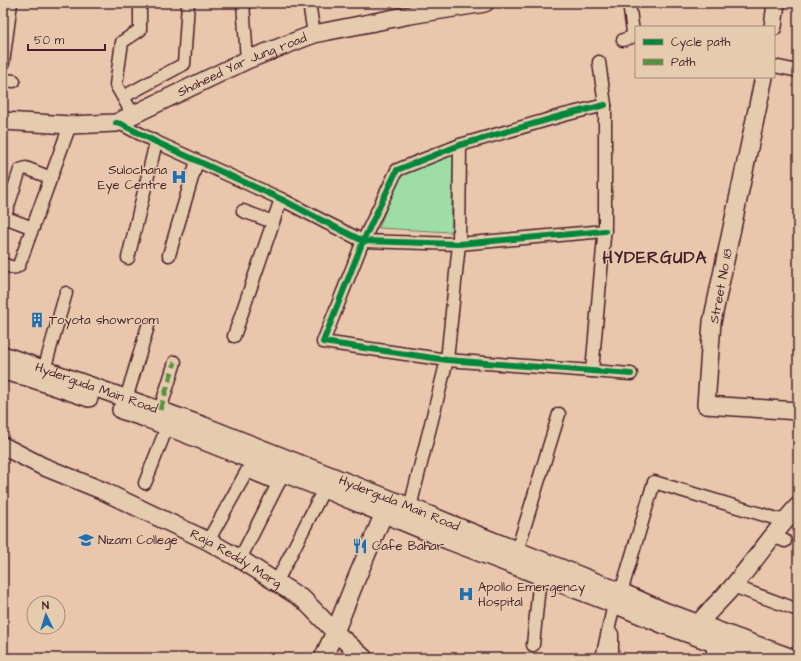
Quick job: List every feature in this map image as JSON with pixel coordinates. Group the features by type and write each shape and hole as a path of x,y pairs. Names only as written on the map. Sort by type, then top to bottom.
{"street":[{"path":"3,63 11,3"},
{"path":"133,115 116,85 122,42 140,30 140,3"},
{"path":"123,97 184,64 188,3"},
{"path":"243,3 247,60"},
{"path":"309,3 314,34"},
{"name":"Shaheed Yar Jung road","path":"3,121 70,125 116,124 247,60 314,34 410,15 485,3"},
{"path":"623,40 632,37 634,32 628,3"},
{"path":"773,26 776,3"},
{"path":"592,371 605,230 605,105 599,62"},
{"path":"775,66 798,71"},
{"name":"Street No 18","path":"764,78 712,322 706,406 798,411"},
{"path":"605,105 564,115 460,145 397,170 363,241 323,342 447,360 631,374"},
{"path":"116,124 121,124 156,142 281,199 363,241 458,244 605,230"},
{"path":"3,264 13,268 16,268 19,265 70,125"},
{"path":"128,258 156,142"},
{"path":"410,507 447,360 458,244 460,145"},
{"path":"169,255 197,161"},
{"path":"33,228 4,219 20,170 26,168 51,178"},
{"path":"234,336 281,199"},
{"path":"243,211 273,222"},
{"path":"44,370 66,292"},
{"path":"126,399 148,326"},
{"name":"Hyderguda Main Road","path":"3,355 204,426 410,507 474,530 517,551 615,604"},
{"path":"160,410 174,362"},
{"name":"Hyderguda Main Road","path":"3,372 34,380 126,411 234,453 281,478 324,489 447,540 615,604 664,611 696,629 792,658"},
{"path":"517,551 559,414"},
{"path":"145,484 167,427"},
{"name":"Raja Reddy Marg","path":"3,446 42,466 101,490 208,541 240,559 304,600 335,632 364,658"},
{"path":"208,541 247,471 281,478 240,559"},
{"path":"602,658 615,604 654,482 784,521"},
{"path":"276,583 324,489"},
{"path":"696,629 733,586 779,538 784,521 798,506"},
{"path":"323,658 384,513"},
{"path":"533,645 540,576"},
{"path":"733,586 798,610"},
{"path":"612,658 615,604"},
{"name":"Hyderguda Main Road","path":"696,629 713,650 756,658"}],"green space":[{"path":"453,155 451,232 379,228 399,175"}],"marked path":[{"path":"160,410 175,362"}],"cycle path":[{"path":"605,105 564,115 460,145 397,170 363,241 323,342 447,360 631,374"},
{"path":"116,123 281,199 363,241 459,244 605,231"}],"place":[{"name":"Sulochana Eye Centre","path":"179,177"},
{"name":"Toyota showroom","path":"37,320"},
{"name":"Nizam College","path":"86,540"},
{"name":"Cafe Bahar","path":"360,546"},
{"name":"Apollo Emergency Hospital","path":"466,594"}],"district":[{"name":"HYDERGUDA","path":"655,258"}]}
